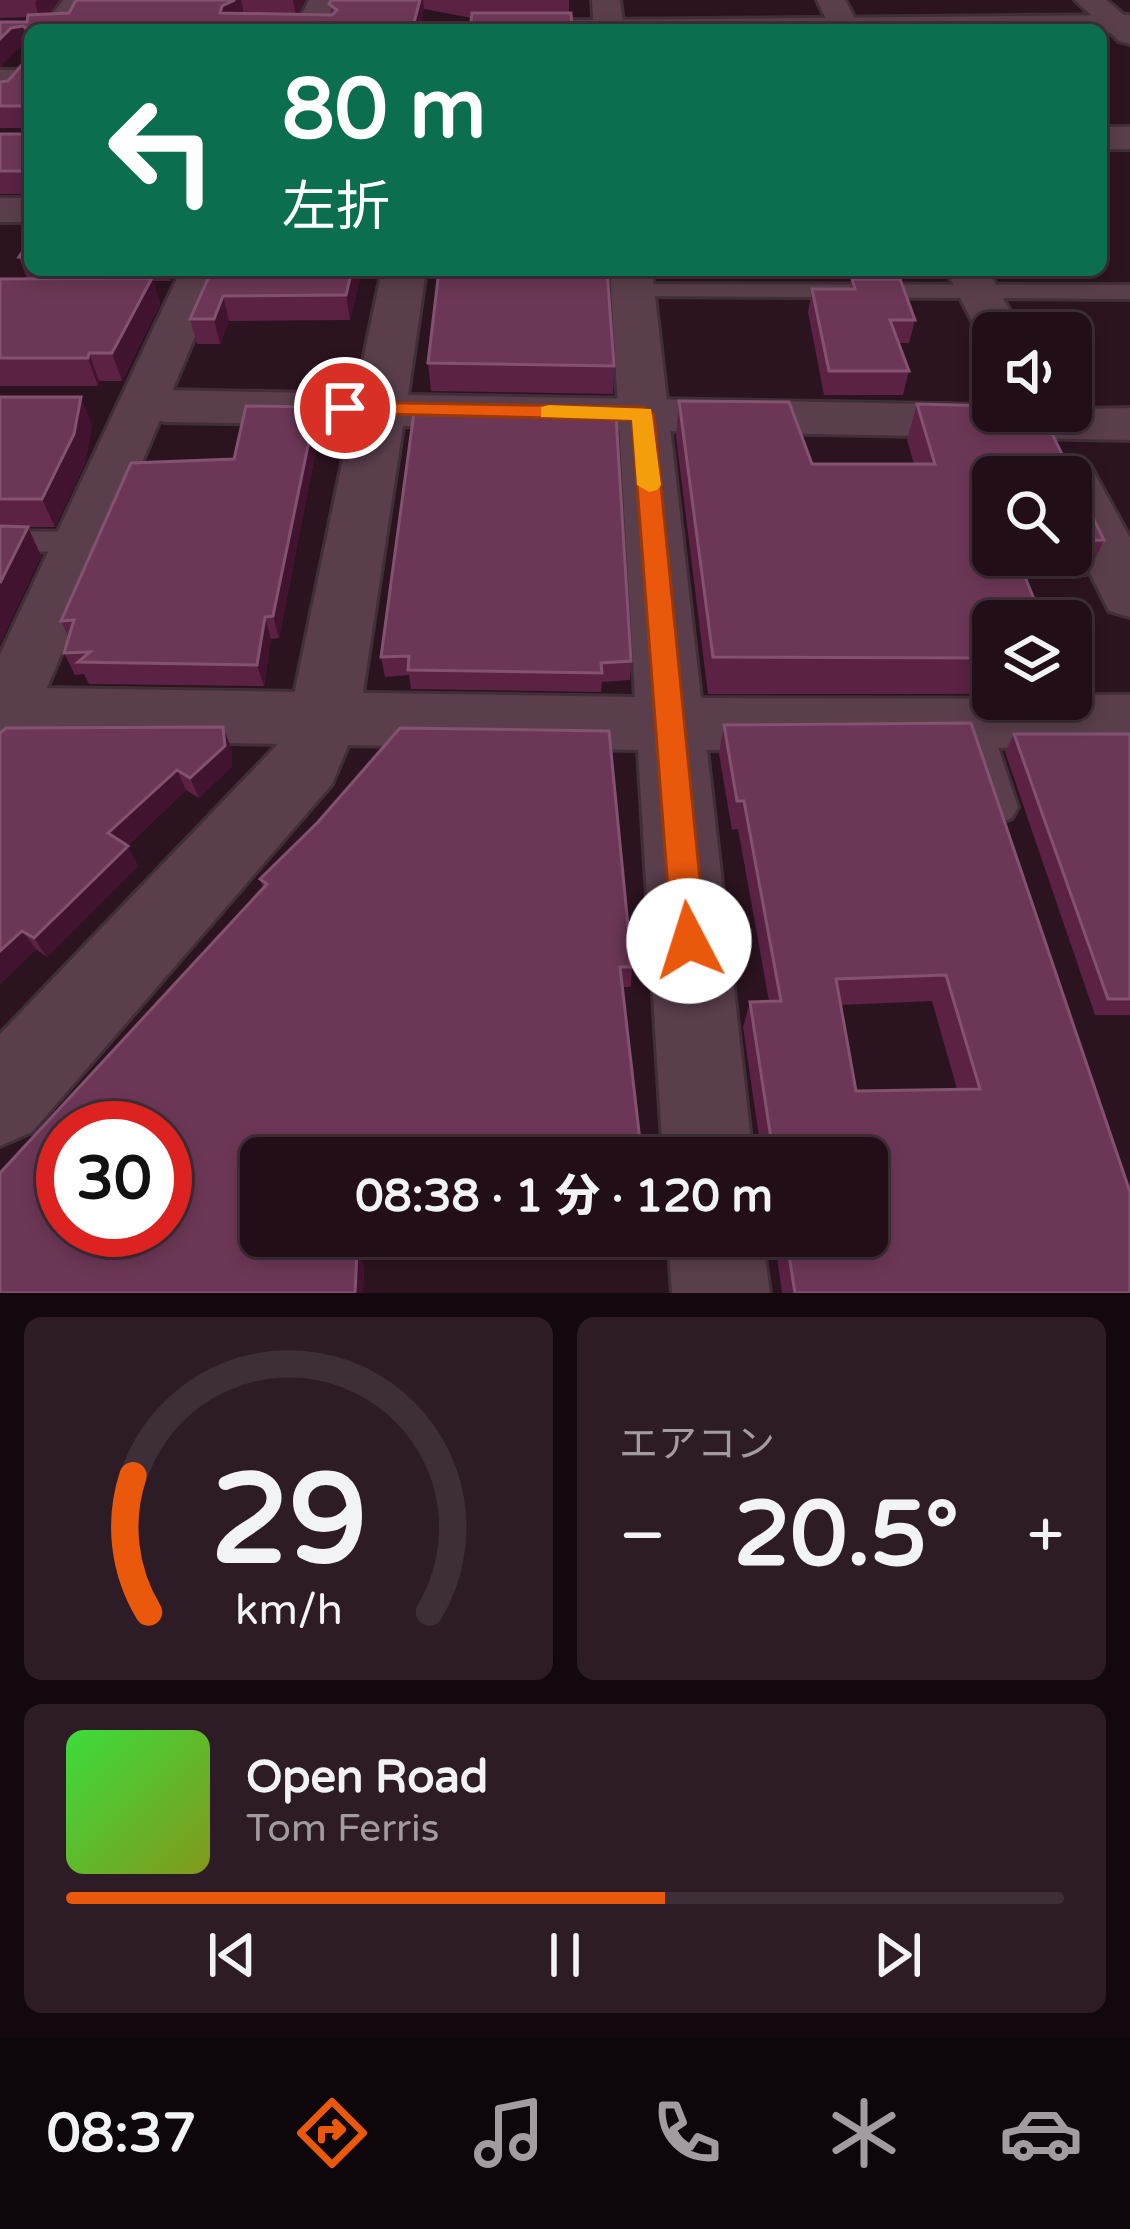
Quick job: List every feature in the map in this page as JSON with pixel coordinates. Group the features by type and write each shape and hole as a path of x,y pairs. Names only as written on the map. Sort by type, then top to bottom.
{"street":[{"path":"1089,0 1126,28"},
{"path":"725,24 841,19 999,24"},
{"path":"0,1100 306,763 324,719 403,276"},
{"path":"632,280 706,1137"},
{"path":"972,281 988,312"},
{"path":"187,285 81,542 23,674 0,712 669,724 1130,722"},
{"path":"134,406 972,416"},
{"path":"1092,421 1130,424"},
{"path":"1092,519 1130,596"},
{"path":"718,1257 721,1293"}],"lane":[{"path":"632,280 972,281 1130,292"},
{"path":"0,542 81,542"},
{"path":"972,723 1015,854"}],"building":[{"path":"76,0 235,0 222,6 220,13 332,15 337,10 329,4 331,0 420,0 414,24 24,24 0,39 0,22 69,13"},
{"path":"472,13 571,13 572,24 471,24"},
{"path":"24,62 24,106 0,106 0,82 8,81"},
{"path":"0,134 24,134 24,173 0,171"},
{"path":"209,276 351,276 346,295 223,296 214,319 190,319"},
{"path":"438,276 607,276 614,366 428,363"},
{"path":"152,278 112,353 89,353 88,358 0,358 0,279"},
{"path":"852,279 900,279 915,320 890,320 909,371 829,371 812,289 855,289"},
{"path":"0,397 81,397 74,434 42,499 0,499"},
{"path":"679,401 789,402 812,464 935,464 917,404 972,405 972,432 1051,432 1063,456 972,456 972,576 1025,576 1034,600 972,600 972,658 713,657"},
{"path":"246,406 316,407 273,616 265,617 257,665 78,662 90,652 64,653 74,620 61,621 131,463 234,459"},
{"path":"414,412 616,416 631,661 601,663 602,673 408,670 409,656 381,657"},
{"path":"1092,515 1104,540 1092,540"},
{"path":"0,526 28,527 0,583"},
{"path":"971,723 1130,1192 1130,1293 795,1293 789,1257 888,1257 888,1137 771,1137 750,1002 781,1001 744,801 737,801 724,725","holes":["946,975 980,1089 856,1091 836,979"]},
{"path":"223,727 225,746 190,778 177,770 108,833 128,846 34,938 22,931 0,951 0,733 6,728"},
{"path":"400,728 609,731 632,967 620,967 640,1137 240,1137 240,1257 357,1257 355,1293 0,1293 0,1173 36,1134 36,1257 192,1257 192,1101 67,1101 267,884 260,879 318,822"},
{"path":"1014,734 1130,734 1130,999 1108,999"}],"slow traffic":[{"path":"549,412 643,414 649,485"}],"route":[{"path":"345,408 643,414 689,941"}]}
